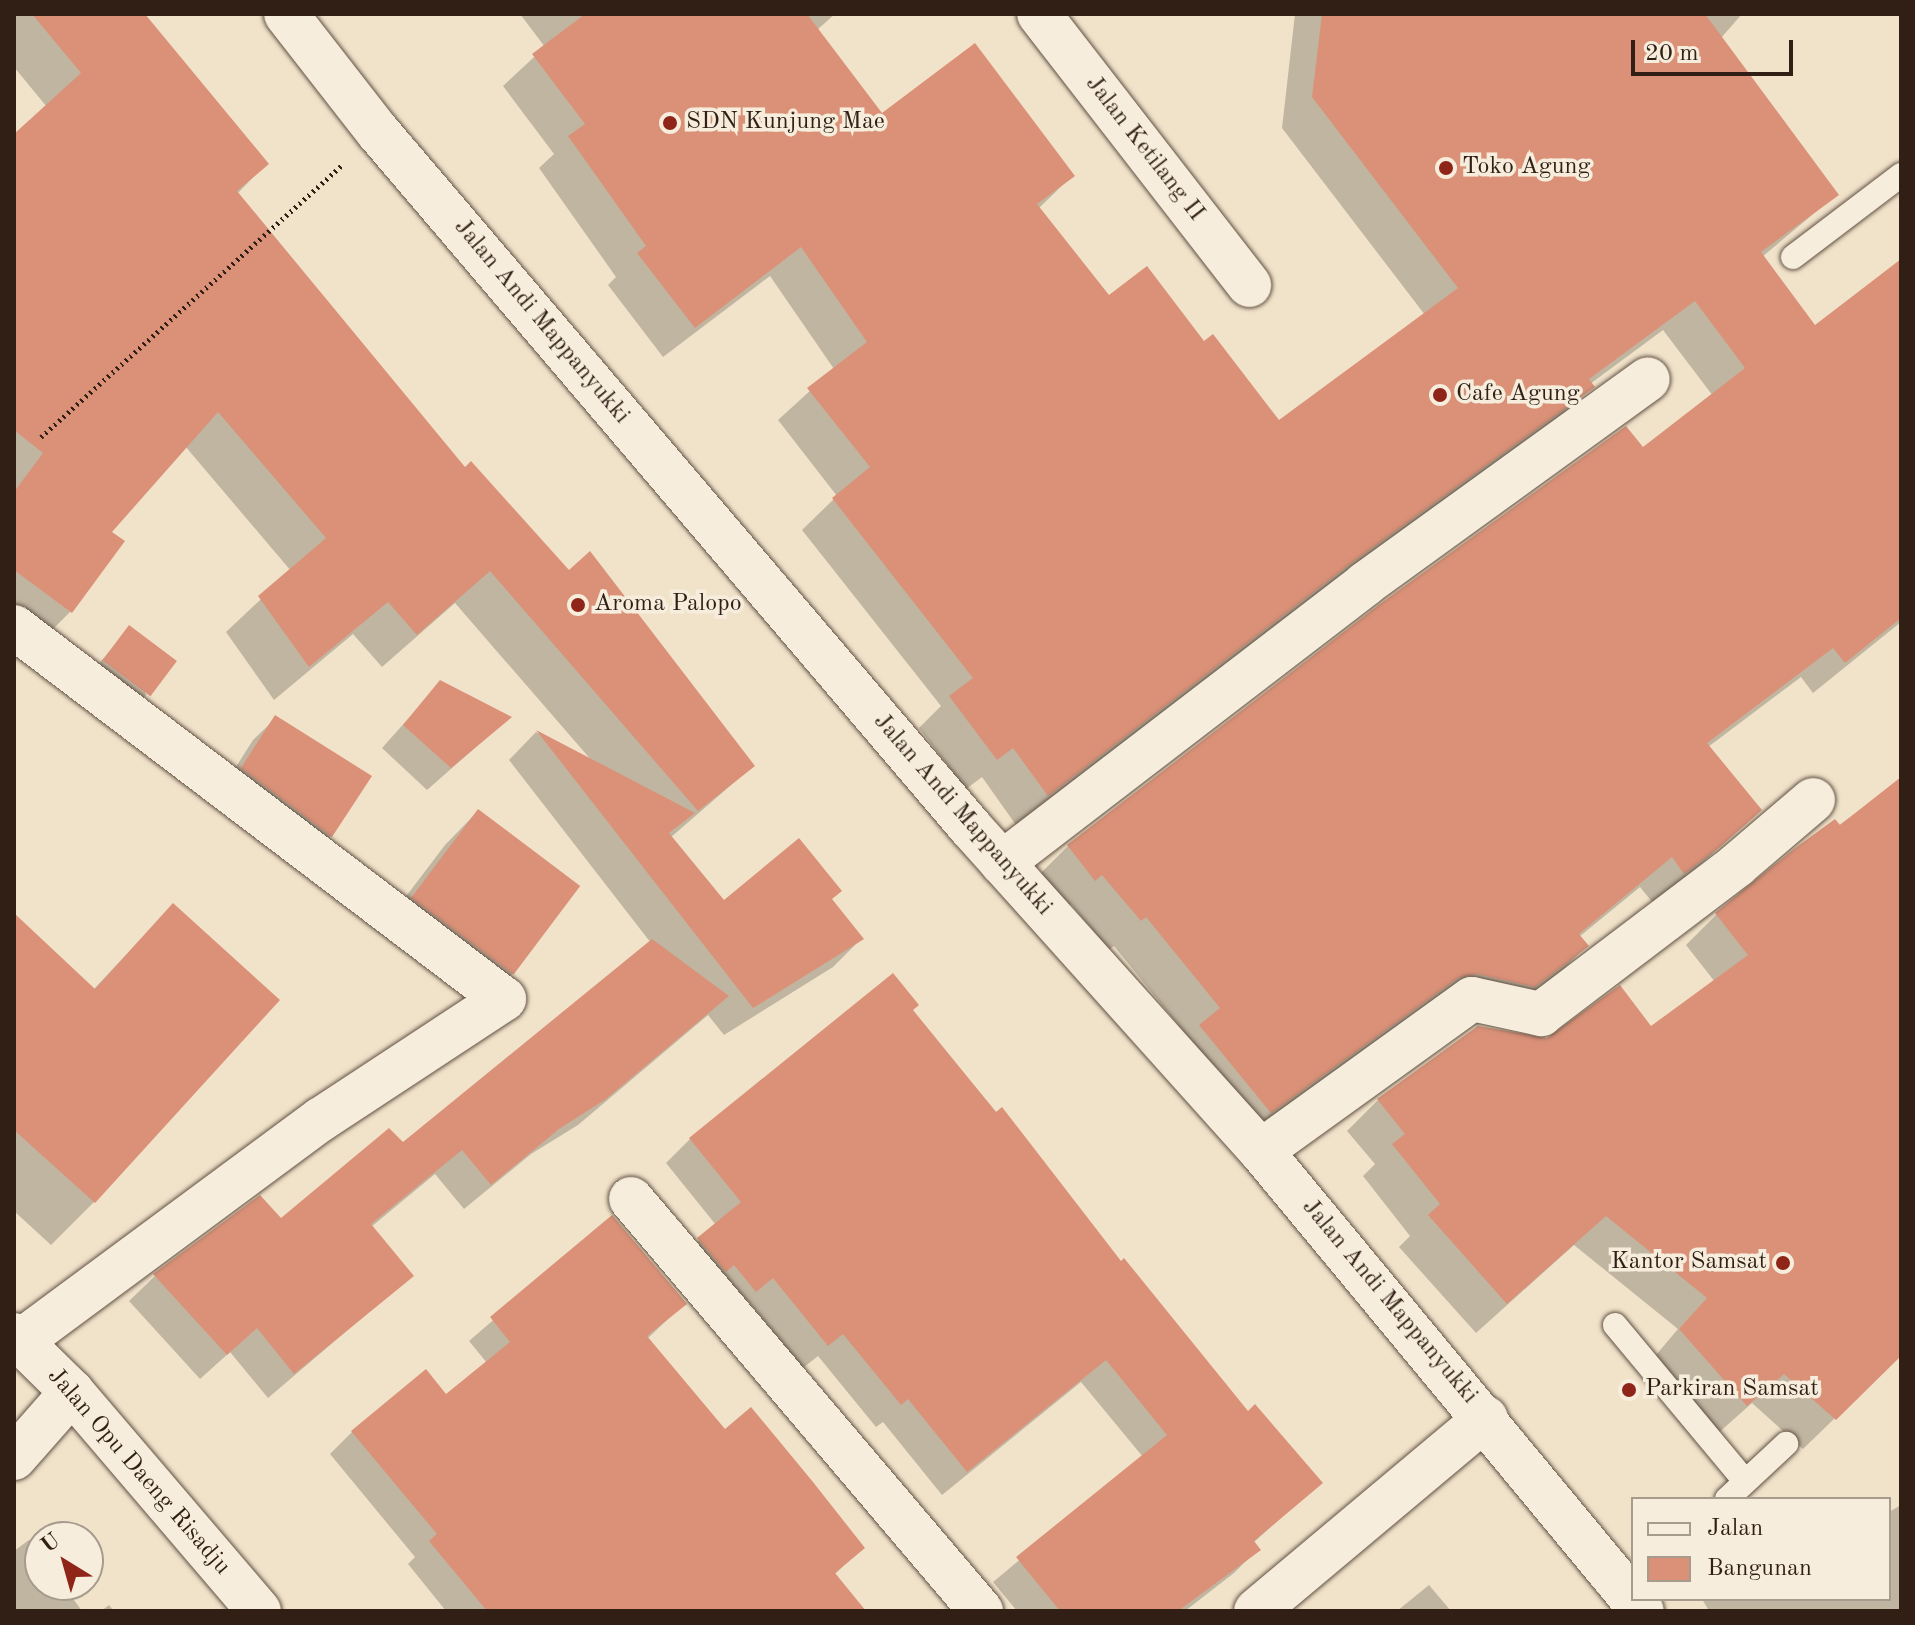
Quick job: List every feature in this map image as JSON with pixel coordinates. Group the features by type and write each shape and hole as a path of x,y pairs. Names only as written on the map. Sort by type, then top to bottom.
{"street":[{"name":"Jalan Andi Mappanyukki","path":"286,14 378,132 1002,863 1261,1151 1486,1418 1623,1570"},
{"name":"Jalan Ketilang II","path":"1039,14 1249,285"},
{"path":"1002,863 1365,584 1648,379"},
{"path":"14,627 504,999 321,1119 18,1338"},
{"path":"1261,1151 1472,999 1541,1014 1737,865 1813,800"},
{"path":"631,1199 981,1611"},
{"name":"Jalan Opu Daeng Risadju","path":"18,1338 72,1392 259,1611"},
{"path":"14,1458 72,1392"},
{"path":"1256,1611 1486,1418"}],"lane":[{"path":"1793,257 1901,175"},
{"path":"1615,1325 1745,1481"},
{"path":"1729,1497 1786,1444"}],"path":[{"path":"41,437 378,132"}],"building":[{"path":"32,14 145,14 269,164 237,191 465,467 471,461 569,570 590,551 755,766 698,811 490,571 417,635 388,602 309,667 258,596 326,538 218,412 112,532 125,541 72,613 14,570 14,492 43,453 14,430 14,134 81,73"},
{"path":"585,14 807,14 882,113 975,43 1075,176 1037,204 1109,295 1147,266 1204,341 1213,334 1279,420 1458,288 1312,97 1322,14 1705,14 1839,195 1761,252 1815,325 1901,259 1901,618 1845,663 1833,648 1707,743 1762,810 1721,846 1684,874 1672,857 1579,934 1589,946 1535,987 1477,974 1458,978 1271,1113 1199,1025 1220,1008 1146,917 1141,921 1102,875 1095,881 1067,845 1380,604 1626,426 1643,447 1745,368 1695,301 1589,379 1595,387 1350,564 1048,796 1013,748 997,760 949,696 973,678 832,498 870,467 807,388 867,342 801,247 695,328 637,253 646,246 568,136 585,124 532,54"},
{"path":"129,625 177,661 150,696 103,660"},
{"path":"440,680 512,717 451,768 403,725"},
{"path":"275,715 372,776 332,837 241,768"},
{"path":"536,730 695,813 669,833 724,900 799,838 842,891 832,899 864,939 753,1008"},
{"path":"1901,777 1901,1356 1836,1420 1784,1374 1747,1406 1679,1329 1707,1298 1606,1216 1507,1304 1428,1215 1440,1204 1392,1144 1405,1134 1377,1099 1478,1026 1547,1038 1620,985 1651,1026 1748,955 1715,913 1835,819 1840,825"},
{"path":"478,809 580,886 513,975 411,898"},
{"path":"173,903 280,1000 95,1203 14,1130 14,913 95,989"},
{"path":"652,939 729,996 606,1099 559,1129 491,1185 462,1150 371,1224 414,1276 294,1374 257,1328 227,1355 153,1274 260,1195 281,1218 389,1128 403,1142"},
{"path":"893,973 919,1005 913,1010 996,1112 1002,1107 1121,1261 1124,1258 1248,1411 1255,1404 1323,1483 1254,1541 1261,1550 1178,1611 1060,1611 1016,1557 1167,1435 1106,1360 967,1472 908,1399 901,1405 843,1334 828,1346 773,1278 756,1292 734,1265 726,1272 697,1238 741,1202 689,1138"},
{"path":"612,1215 687,1304 647,1336 725,1429 751,1407 813,1482 865,1548 835,1573 866,1611 487,1611 429,1541 437,1534 351,1431 426,1369 446,1394 510,1342 490,1317"}],"place":[{"name":"SDN Kunjung Mae","path":"670,123"},
{"name":"Toko Agung","path":"1446,168"},
{"name":"Cafe Agung","path":"1440,395"},
{"name":"Aroma Palopo","path":"578,605"},
{"name":"Kantor Samsat","path":"1783,1263"},
{"name":"Parkiran Samsat","path":"1629,1390"}]}
